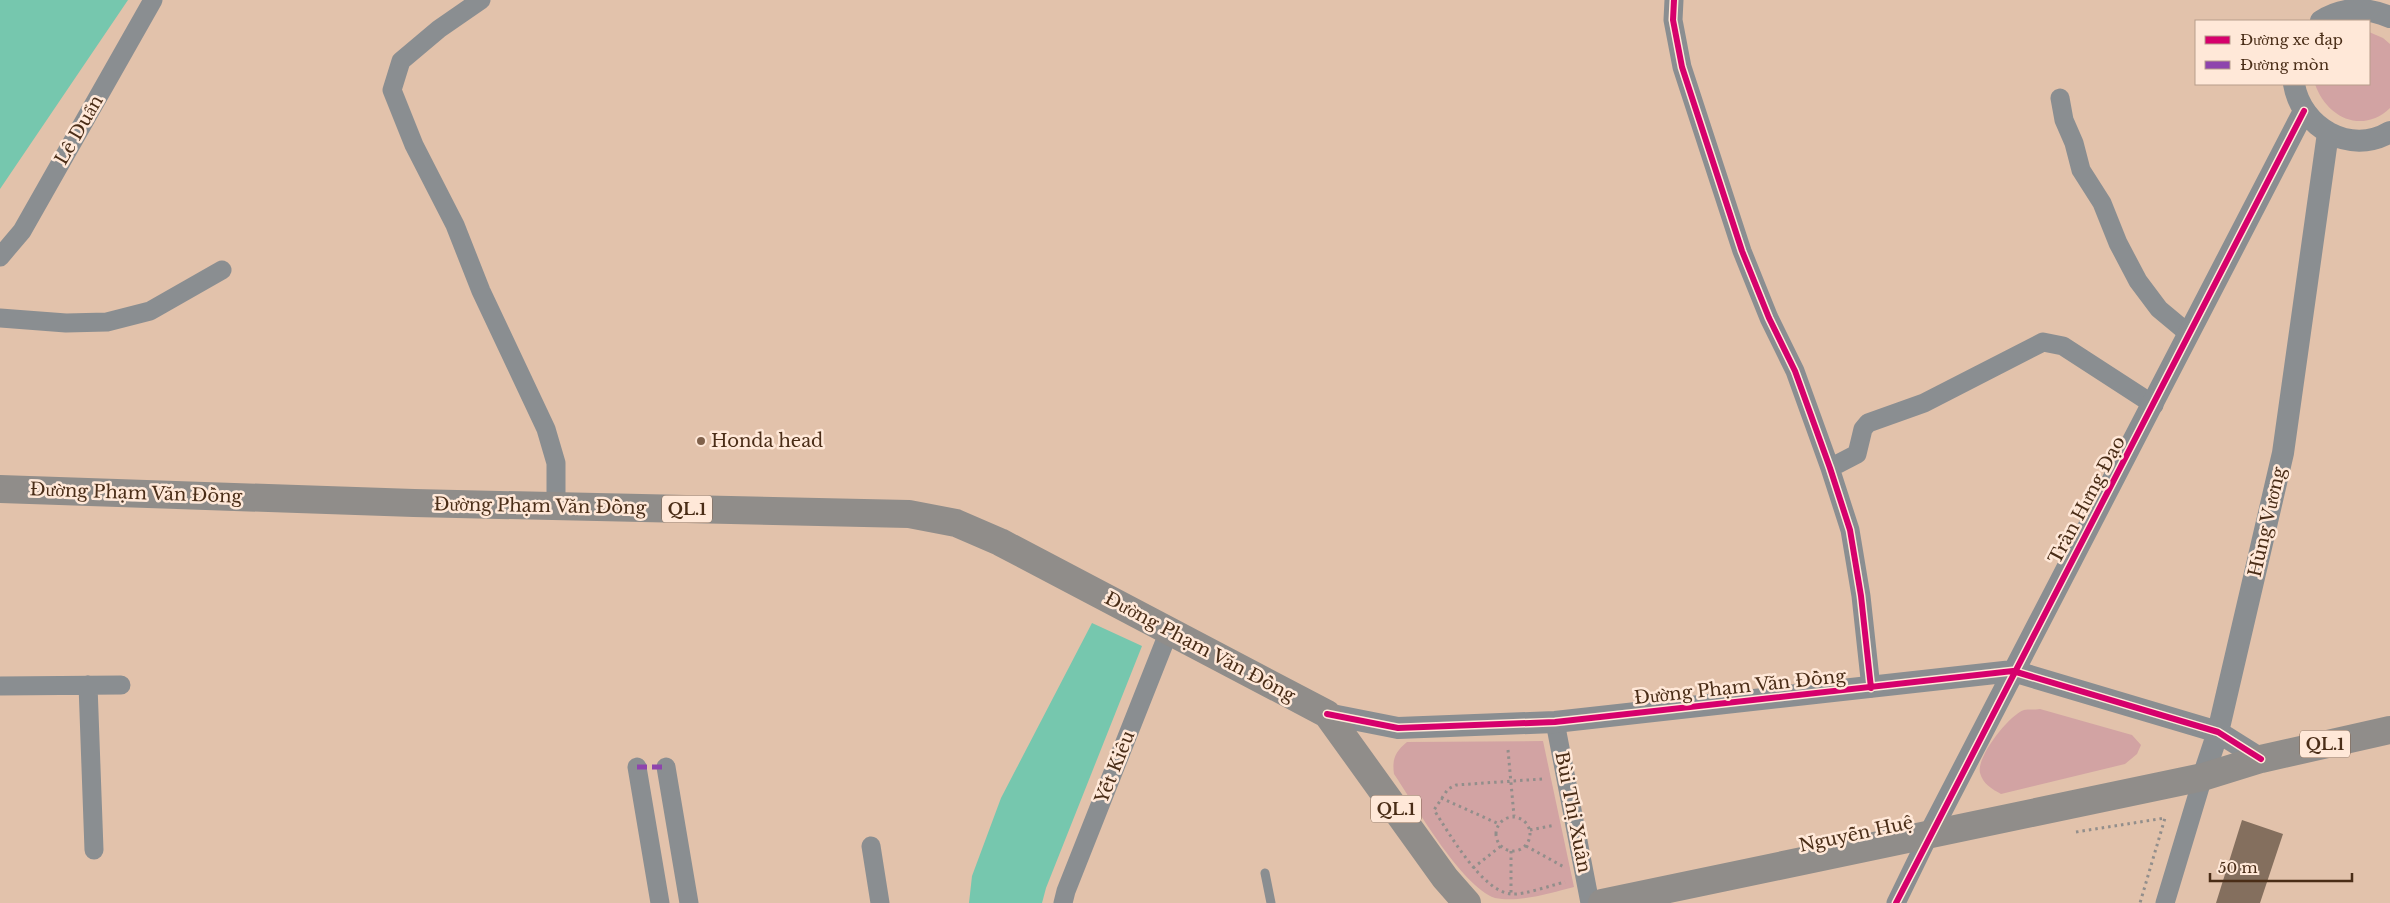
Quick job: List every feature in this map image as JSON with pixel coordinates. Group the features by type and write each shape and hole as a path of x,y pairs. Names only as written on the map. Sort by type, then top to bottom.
{"main road":[{"name":"Đường Phạm Văn Đồng","path":"0,489 556,506 909,514 956,523 1000,542 1327,714"},
{"name":"QL.1","path":"1327,714 1445,878 1467,903"},
{"name":"QL.1","path":"2261,759 2390,730"},
{"name":"Nguyễn Huệ","path":"1602,903 2203,777 2261,759"}],"street":[{"name":"Lê Duẩn","path":"0,257 22,231 153,0"},
{"path":"481,0 439,29 401,60 392,90 414,145 455,225 481,290 546,429 556,463 556,506"},
{"path":"1674,0 1673,20 1682,67 1742,251 1769,318 1795,371 1850,530 1861,596 1872,688"},
{"path":"2328,12 2361,9 2376,11 2390,17"},
{"path":"2294,85 2304,111 2314,123 2328,133 2346,139 2366,140 2390,132"},
{"path":"2060,98 2064,120 2074,143 2081,170 2102,203 2118,243 2138,281 2159,309 2189,334"},
{"name":"Trần Hưng Đạo","path":"1896,903 2013,671 2154,404 2304,111"},
{"name":"Hùng Vương","path":"2166,903 2218,732 2283,453 2328,133"},
{"path":"0,318 66,323 107,322 150,310 222,270"},
{"path":"1830,468 1857,454 1863,429 1868,422 1924,403 2043,342 2063,346 2154,404"},
{"name":"Yết Kiêu","path":"1063,903 1066,890 1169,631"},
{"name":"Đường Phạm Văn Đồng","path":"1327,714 1398,728 1555,722 2013,671 2218,732 2261,759"},
{"path":"88,685 94,850"},
{"path":"0,686 121,685"},
{"name":"Bùi Thị Xuân","path":"1555,722 1590,903"},
{"path":"637,767 660,903"},
{"path":"666,767 689,903"},
{"path":"871,846 880,903"}],"lane":[{"path":"1265,873 1271,903"}],"path":[{"path":"1508,750 1514,816"},
{"path":"1542,778 1456,785 1448,790 1434,810 1473,868 1491,885 1511,894 1566,882"},
{"path":"1441,798 1498,824"},
{"path":"1514,816 1525,821 1531,836 1526,846 1522,849 1511,851 1502,846 1496,836 1498,824 1508,817 1514,816"},
{"path":"2076,832 2165,818 2140,903"},
{"path":"1530,830 1555,825"},
{"path":"1473,868 1502,846"},
{"path":"1526,846 1564,867"},
{"path":"1511,851 1511,894"}],"shaded area":[{"path":"2370,32 2383,38 2390,44 2390,108 2379,116 2357,121 2336,113 2320,96 2315,85 2370,85"},
{"path":"2040,709 2132,735 2141,745 2137,754 2125,764 2001,794 1988,786 1981,777 1980,766 1983,757 2002,728 2018,713 2024,710"},
{"path":"1543,741 1574,887 1524,898 1495,898 1468,878 1426,824 1394,774 1394,760 1397,753 1407,742"}],"water":[{"path":"0,0 128,0 0,189"},
{"path":"1092,623 1142,646 1046,888 1042,903 969,903 972,876 1001,798"}],"building":[{"path":"2242,820 2283,834 2260,903 2216,903"}],"marked path":[{"path":"637,767 666,767"}],"cycle path":[{"path":"1674,0 1673,20 1682,67 1742,251 1769,318 1795,371 1850,530 1861,596 1871,688"},
{"path":"1896,903 2304,111"},
{"path":"1327,714 1398,728 1555,722 2013,671 2218,732 2261,759"}],"place":[{"name":"Honda head","path":"701,441"}]}
